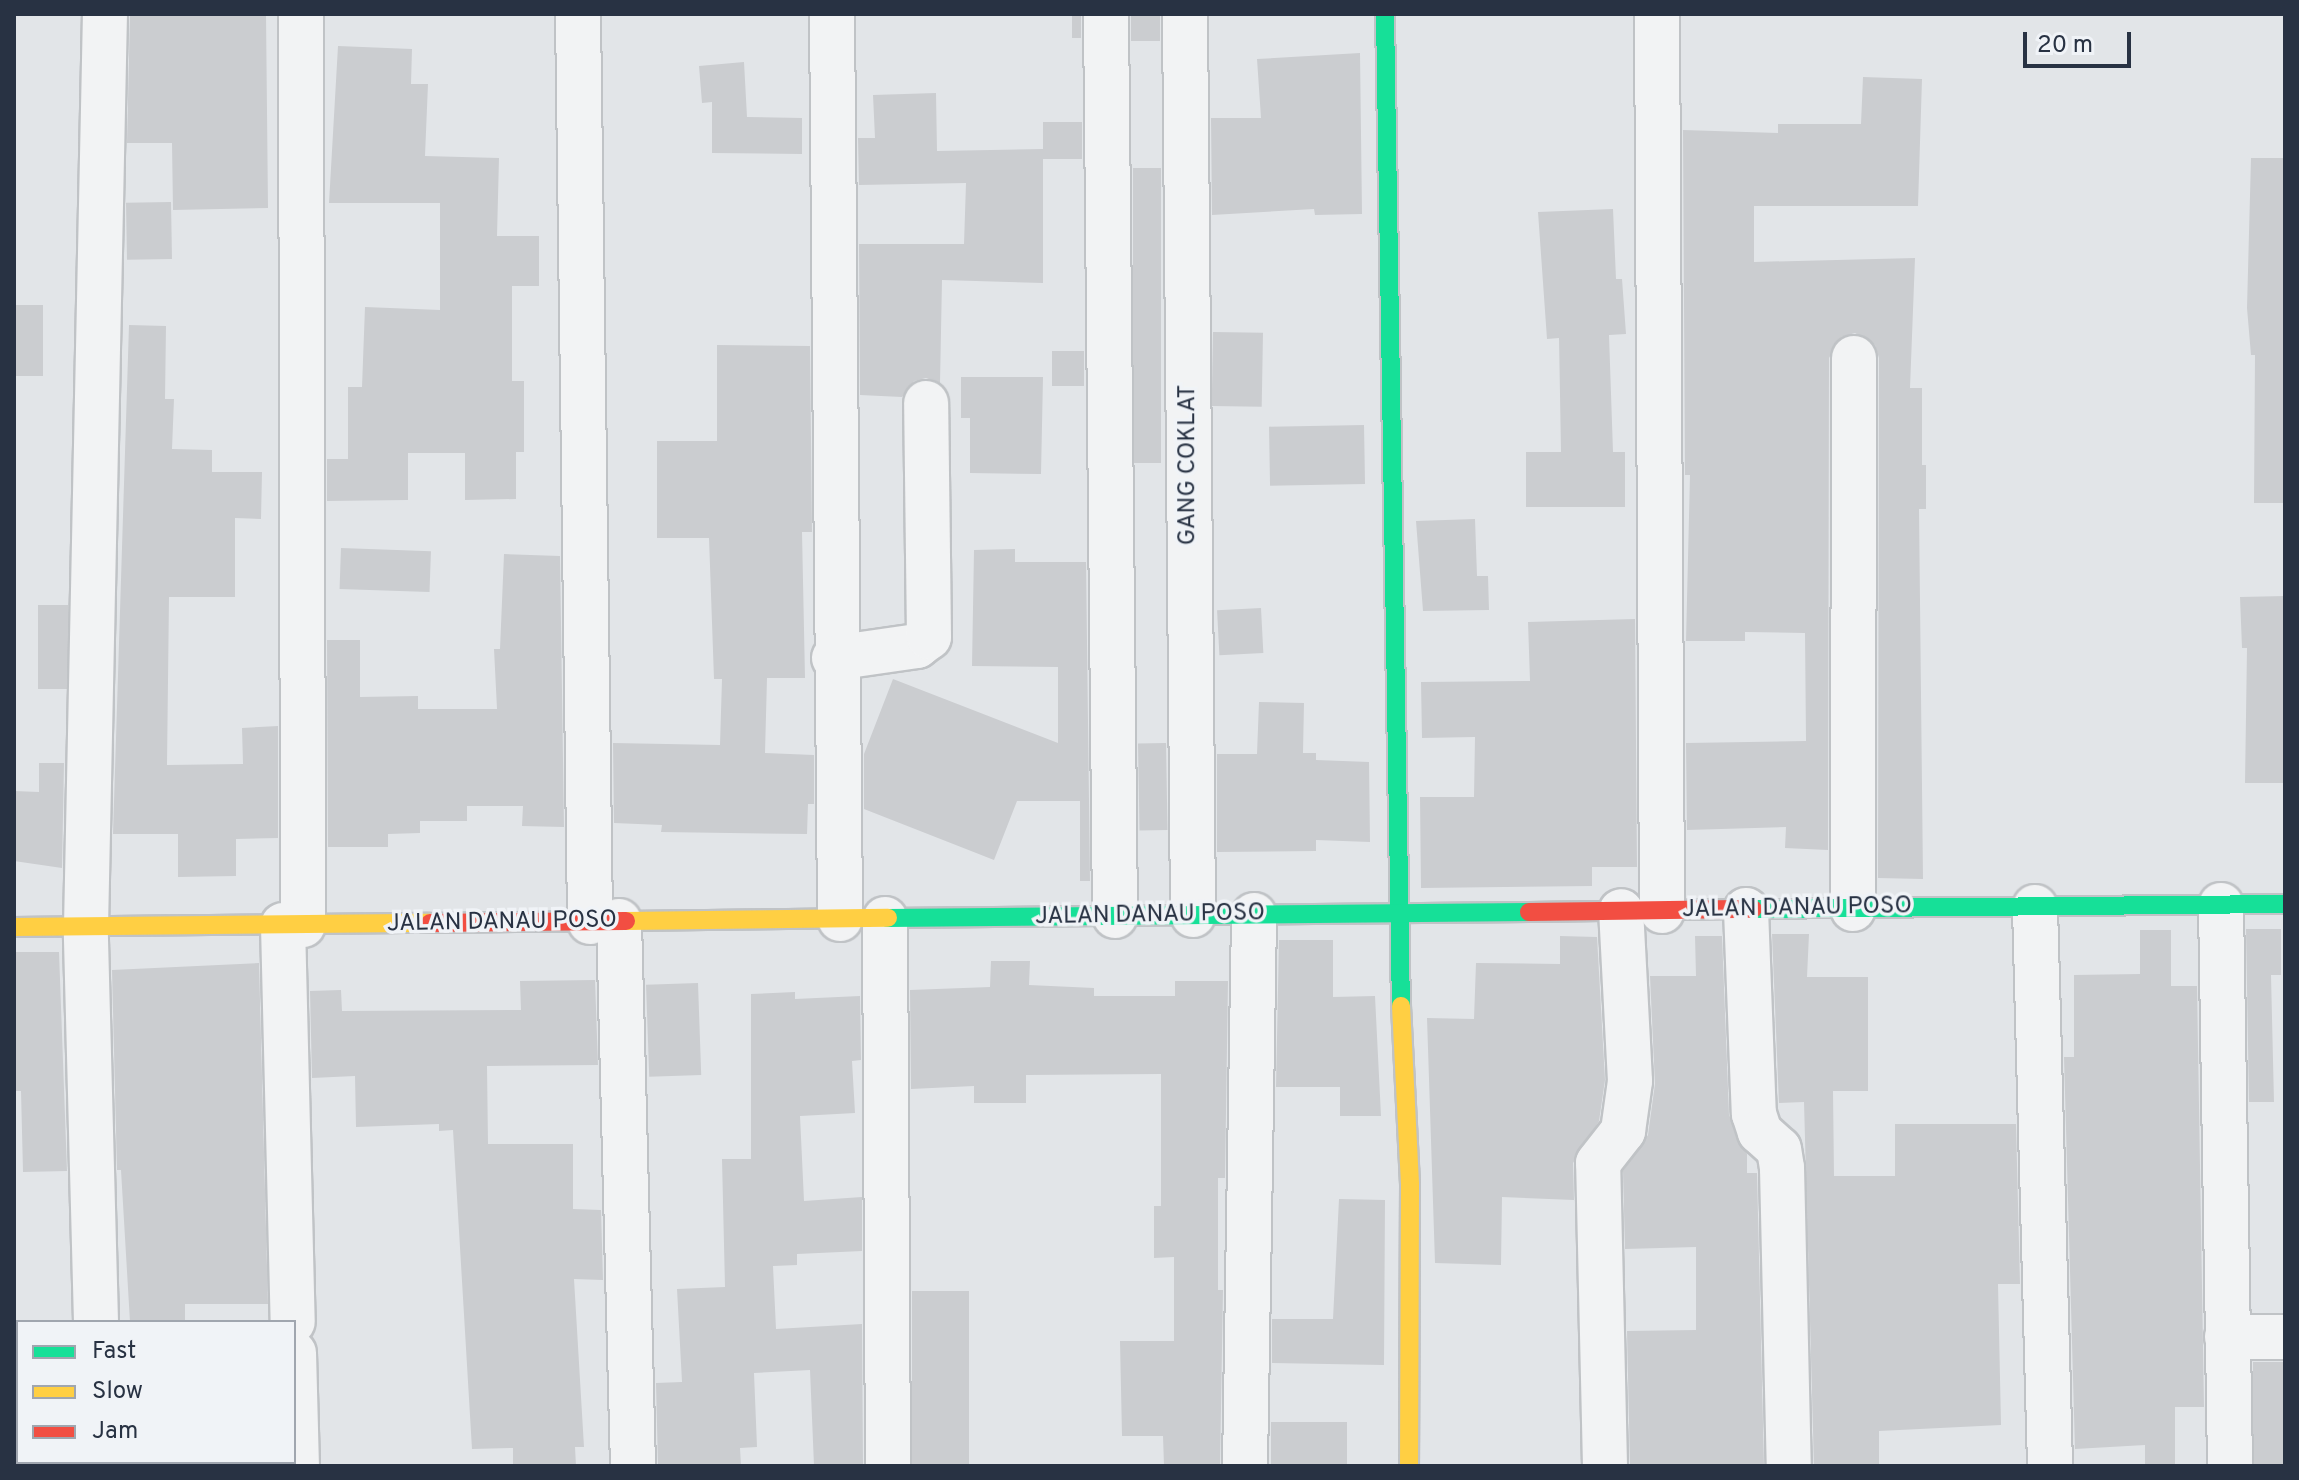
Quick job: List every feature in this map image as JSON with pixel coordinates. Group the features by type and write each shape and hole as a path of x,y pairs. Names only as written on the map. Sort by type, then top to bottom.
{"street":[{"path":"96,1320 86,927 105,14"},
{"path":"293,1320 293,925 301,14"},
{"path":"578,14 604,922 633,1466"},
{"path":"832,14 834,658 840,919"},
{"path":"1106,14 1115,916"},
{"name":"GANG COKLAT","path":"1185,14 1193,915"},
{"path":"1385,14 1396,911 1410,1185 1409,1466"},
{"path":"1605,1466 1598,1163 1623,1131 1630,1081 1641,911 1657,14"},
{"path":"1853,909 1854,358"},
{"path":"834,658 917,646 929,637 926,403"},
{"name":"JALAN DANAU POSO","path":"14,927 2285,904"},
{"path":"2221,905 2230,1466"},
{"path":"2035,907 2050,1466"},
{"path":"1746,910 1754,1114 1760,1132 1779,1149 1782,1168 1789,1466"},
{"path":"1245,1466 1254,915"},
{"path":"885,919 888,1466"},
{"path":"2227,1337 2285,1337"},
{"path":"296,1428 297,1466"}],"building":[{"path":"130,14 266,14 268,208 173,210 172,143 127,143"},
{"path":"1072,14 1081,14 1081,38 1072,38"},
{"path":"1131,14 1160,14 1160,41 1131,41"},
{"path":"338,46 412,49 411,84 428,84 425,156 499,158 497,236 539,236 539,286 512,286 512,381 524,381 524,452 516,452 516,499 465,500 465,453 408,453 408,500 327,501 327,459 348,459 348,387 362,387 365,307 440,310 440,203 329,203"},
{"path":"1360,53 1362,214 1315,215 1314,209 1212,215 1211,118 1261,118 1257,59"},
{"path":"744,62 747,117 802,118 802,154 712,153 712,102 702,103 699,66"},
{"path":"1863,77 1922,79 1918,206 1754,206 1754,262 1915,258 1910,388 1922,388 1922,465 1926,465 1926,509 1919,509 1923,879 1878,878 1879,358 1875,345 1855,333 1841,337 1829,358 1828,850 1785,848 1786,827 1687,830 1686,743 1806,741 1805,633 1745,632 1745,641 1686,641 1690,475 1685,475 1683,130 1778,133 1778,124 1861,124"},
{"path":"936,93 937,151 1043,149 1043,283 942,280 940,383 926,378 914,381 902,397 860,395 859,244 964,244 966,183 859,185 858,138 875,138 873,95"},
{"path":"1043,122 1082,122 1082,159 1043,159"},
{"path":"2251,158 2285,158 2285,503 2254,503 2255,355 2251,355 2247,308"},
{"path":"1133,168 1161,168 1161,463 1133,463"},
{"path":"171,202 172,259 127,260 126,203"},
{"path":"1613,209 1616,279 1622,279 1626,334 1609,335 1613,452 1625,452 1625,507 1526,507 1526,452 1561,452 1559,338 1547,339 1538,212"},
{"path":"14,305 43,305 43,376 14,376"},
{"path":"129,325 166,326 165,399 174,399 172,449 212,450 212,472 262,472 261,519 235,518 235,597 169,597 167,765 243,764 242,728 278,726 278,838 236,839 236,876 178,877 178,834 113,834"},
{"path":"1213,332 1263,333 1262,407 1212,406"},
{"path":"717,345 810,346 812,532 802,532 805,678 767,678 765,753 814,755 814,804 808,804 807,834 661,832 662,825 614,823 613,743 720,745 722,679 714,679 709,538 657,538 657,441 717,441"},
{"path":"1052,351 1084,351 1084,386 1052,386"},
{"path":"961,377 1043,377 1041,474 970,473 970,418 961,418"},
{"path":"1364,425 1365,484 1270,486 1269,427"},
{"path":"1475,519 1477,576 1488,576 1489,610 1423,611 1416,521"},
{"path":"341,548 431,551 430,592 340,589"},
{"path":"1015,549 1015,562 1086,562 1090,881 1080,881 1080,801 1017,801 994,860 864,809 864,754 893,679 1058,743 1058,667 972,666 974,550"},
{"path":"504,554 560,556 564,827 522,826 523,806 467,806 467,821 420,821 420,833 388,834 388,847 328,847 327,640 360,640 360,697 418,696 418,709 497,709 494,649 500,649"},
{"path":"2285,596 2285,783 2245,783 2247,648 2242,648 2240,597"},
{"path":"38,605 68,605 68,689 38,689"},
{"path":"1261,608 1263,653 1219,655 1217,610"},
{"path":"1635,619 1637,867 1592,867 1592,886 1421,888 1420,797 1474,797 1475,737 1422,738 1421,682 1530,681 1528,622"},
{"path":"1259,702 1304,703 1303,753 1316,753 1316,760 1369,762 1370,842 1316,840 1316,851 1217,852 1217,754 1257,754"},
{"path":"1138,743 1166,743 1168,830 1140,830"},
{"path":"39,763 64,763 62,868 14,861 14,791 39,792"},
{"path":"2246,929 2281,929 2281,975 2271,975 2274,1102 2249,1102"},
{"path":"2140,930 2171,930 2171,986 2197,986 2204,1407 2175,1407 2175,1466 2145,1466 2145,1445 2075,1449 2064,1057 2074,1057 2074,975 2140,974"},
{"path":"1772,934 1809,934 1807,977 1868,977 1868,1091 1833,1091 1834,1176 1895,1176 1895,1124 2016,1124 2020,1284 1998,1284 2001,1425 1879,1431 1879,1466 1814,1466 1804,1102 1779,1103"},
{"path":"1560,936 1597,937 1605,1080 1599,1121 1573,1163 1574,1200 1502,1197 1501,1265 1435,1263 1427,1018 1474,1019 1476,963 1560,964"},
{"path":"1695,936 1722,936 1729,1115 1747,1154 1747,1173 1757,1173 1764,1466 1630,1466 1627,1331 1696,1330 1696,1247 1625,1249 1623,1171 1648,1135 1655,1084 1650,976 1696,976"},
{"path":"1279,940 1333,940 1333,997 1375,996 1381,1116 1340,1116 1340,1087 1276,1087"},
{"path":"14,952 59,952 67,1171 23,1172 21,1091 14,1091"},
{"path":"991,961 1030,961 1029,985 1094,988 1094,996 1175,996 1175,981 1228,981 1225,1178 1218,1178 1218,1290 1223,1290 1220,1466 1164,1466 1163,1436 1122,1436 1120,1341 1174,1341 1174,1257 1154,1258 1154,1206 1161,1206 1161,1074 1026,1075 1026,1103 974,1103 974,1086 911,1089 910,990 990,987"},
{"path":"259,963 268,1304 185,1304 185,1320 130,1320 121,1170 117,1170 112,970"},
{"path":"595,980 598,1065 487,1066 488,1144 573,1144 573,1209 601,1210 603,1280 574,1279 584,1447 575,1447 576,1466 513,1466 513,1448 472,1449 453,1130 439,1131 439,1124 356,1127 355,1076 312,1078 310,991 341,990 342,1011 521,1010 520,981"},
{"path":"698,983 701,1075 649,1077 646,985"},
{"path":"795,992 795,999 860,996 861,1060 852,1061 855,1113 800,1116 804,1201 862,1197 862,1251 797,1254 797,1265 773,1266 776,1329 862,1324 863,1466 814,1466 810,1370 754,1373 757,1447 740,1448 741,1466 658,1466 656,1383 682,1382 677,1289 725,1287 722,1159 751,1159 751,994"},
{"path":"1339,1199 1385,1200 1384,1365 1272,1363 1272,1319 1333,1319"},
{"path":"912,1291 969,1291 969,1466 912,1466"},
{"path":"2253,1362 2285,1362 2285,1466 2253,1466"},
{"path":"1271,1422 1347,1422 1347,1466 1271,1466"}],"traffic: fast":[{"path":"1385,14 1401,1006"},
{"path":"1753,909 2285,904"},
{"path":"888,918 1529,912"}],"traffic: slow":[{"path":"626,921 888,918"},
{"path":"14,927 430,923"},
{"path":"1401,1006 1410,1185 1409,1466"}],"traffic: jam":[{"path":"1529,912 1753,909"},
{"path":"430,923 626,921"}]}
